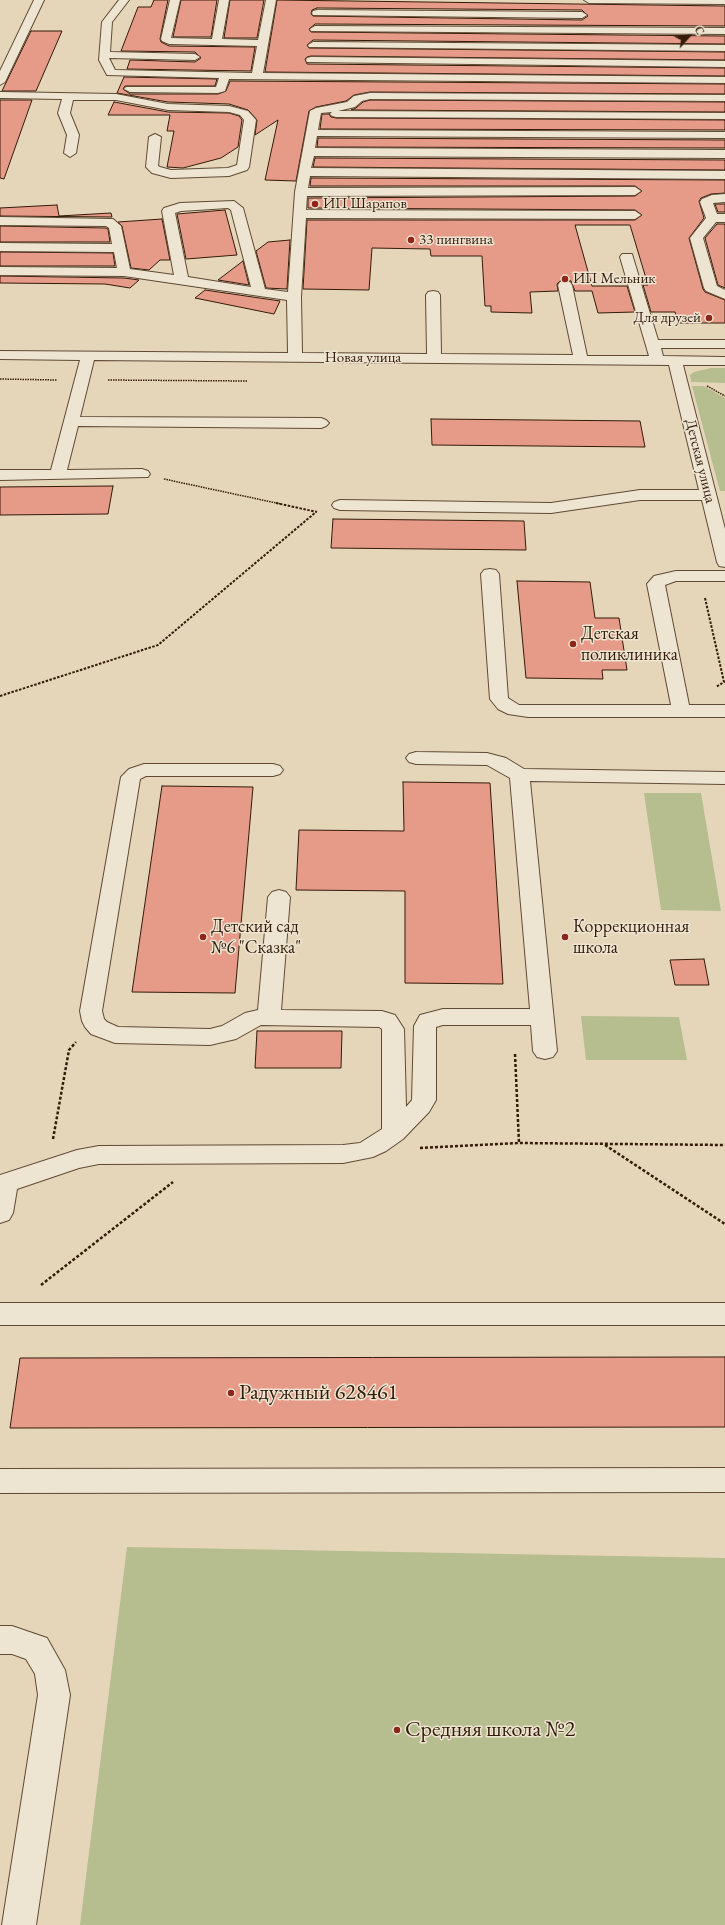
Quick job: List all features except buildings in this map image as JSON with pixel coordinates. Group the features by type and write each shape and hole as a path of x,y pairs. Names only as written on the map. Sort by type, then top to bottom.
{"street":[{"path":"0,82 39,0"},
{"path":"124,0 117,7 107,22 104,55 105,64 119,85 128,89 136,90 218,90 221,89 224,75"},
{"path":"175,0 166,39 172,42 263,43"},
{"path":"216,43 224,0"},
{"path":"257,76 271,0"},
{"path":"309,77 318,0"},
{"path":"589,0 725,1"},
{"path":"317,13 592,15"},
{"path":"315,29 725,31"},
{"path":"313,45 725,48"},
{"path":"104,55 207,66 224,75 725,80"},
{"path":"311,60 725,64"},
{"path":"111,73 207,66"},
{"path":"0,95 116,97 168,107 229,109 244,113 250,120 243,167 229,172 171,174 156,170 152,167 156,136"},
{"path":"68,96 64,113 73,135 70,153"},
{"path":"314,113 321,110 351,105 358,98 370,96 725,98"},
{"path":"314,113 725,116"},
{"path":"295,357 294,297 299,214 301,192 314,113"},
{"path":"311,132 725,135"},
{"path":"308,152 725,154"},
{"path":"304,172 725,175"},
{"path":"301,192 635,191"},
{"path":"725,198 712,199 706,202 719,218 696,238 711,288 725,295"},
{"path":"182,280 168,211 180,207 230,204 237,208 259,292"},
{"path":"299,214 635,215"},
{"path":"0,221 109,222 115,226 124,272"},
{"path":"0,247 119,248"},
{"path":"627,257 657,360"},
{"path":"0,271 124,272 294,297"},
{"path":"565,285 581,360"},
{"path":"433,295 434,358"},
{"path":"652,344 725,344"},
{"name":"Новая улица","path":"0,355 725,361"},
{"path":"58,475 88,355"},
{"name":"Детская улица","path":"675,360 715,498 725,562"},
{"path":"72,421 321,423"},
{"path":"0,475 142,474"},
{"path":"340,506 551,508 640,495 715,498"},
{"path":"490,574 499,699 504,705 515,710 528,711 725,711"},
{"path":"681,712 656,584 660,580 676,576 725,576"},
{"path":"416,758 486,758 499,762 520,775 725,778"},
{"path":"274,770 144,770 131,777 91,1011 93,1021 99,1028 115,1035 210,1037 228,1033 253,1019 382,1019 391,1024 393,1029 394,1133"},
{"path":"520,775 545,1051"},
{"path":"269,1018 279,897"},
{"path":"0,1213 2,1184 76,1159 99,1155 343,1154 364,1151 377,1145 394,1133 421,1106 424,1100 425,1026 428,1021 443,1017 542,1017"},
{"path":"2,1314 725,1314"},
{"path":"0,1481 725,1480"},
{"path":"0,1640 12,1640 36,1648 50,1670 54,1695 19,1925"}],"path":[{"path":"705,384 725,396"},
{"path":"0,696 158,645 316,512"},
{"path":"48,1169 69,1050 73,1045 99,1028"},
{"path":"418,1148 520,1143 725,1145"},
{"path":"605,1144 725,1224"},
{"path":"2,1314 208,1154"}],"green space":[{"path":"711,368 725,368 725,383 691,382 690,375 694,372"},
{"path":"692,386 704,386 725,398 725,491 720,491"},
{"path":"644,793 701,793 721,911 661,910"},
{"path":"581,1016 679,1017 687,1060 586,1060"},
{"name":"Средняя школа №2","path":"127,1547 725,1558 725,1925 80,1925"}],"place":[{"name":"ИП Шарапов","path":"315,204"},
{"name":"33 пингвина","path":"411,240"},
{"name":"ИП Мельник","path":"565,279"},
{"name":"Для друзей","path":"709,318"},
{"name":"Детская поликлиника","path":"573,644"},
{"name":"Детский сад №6 \"Сказка\"","path":"203,937"},
{"name":"Коррекционная школа","path":"565,937"},
{"name":"Радужный 628461","path":"231,1393"},
{"name":"Средняя школа №2","path":"397,1730"}]}
